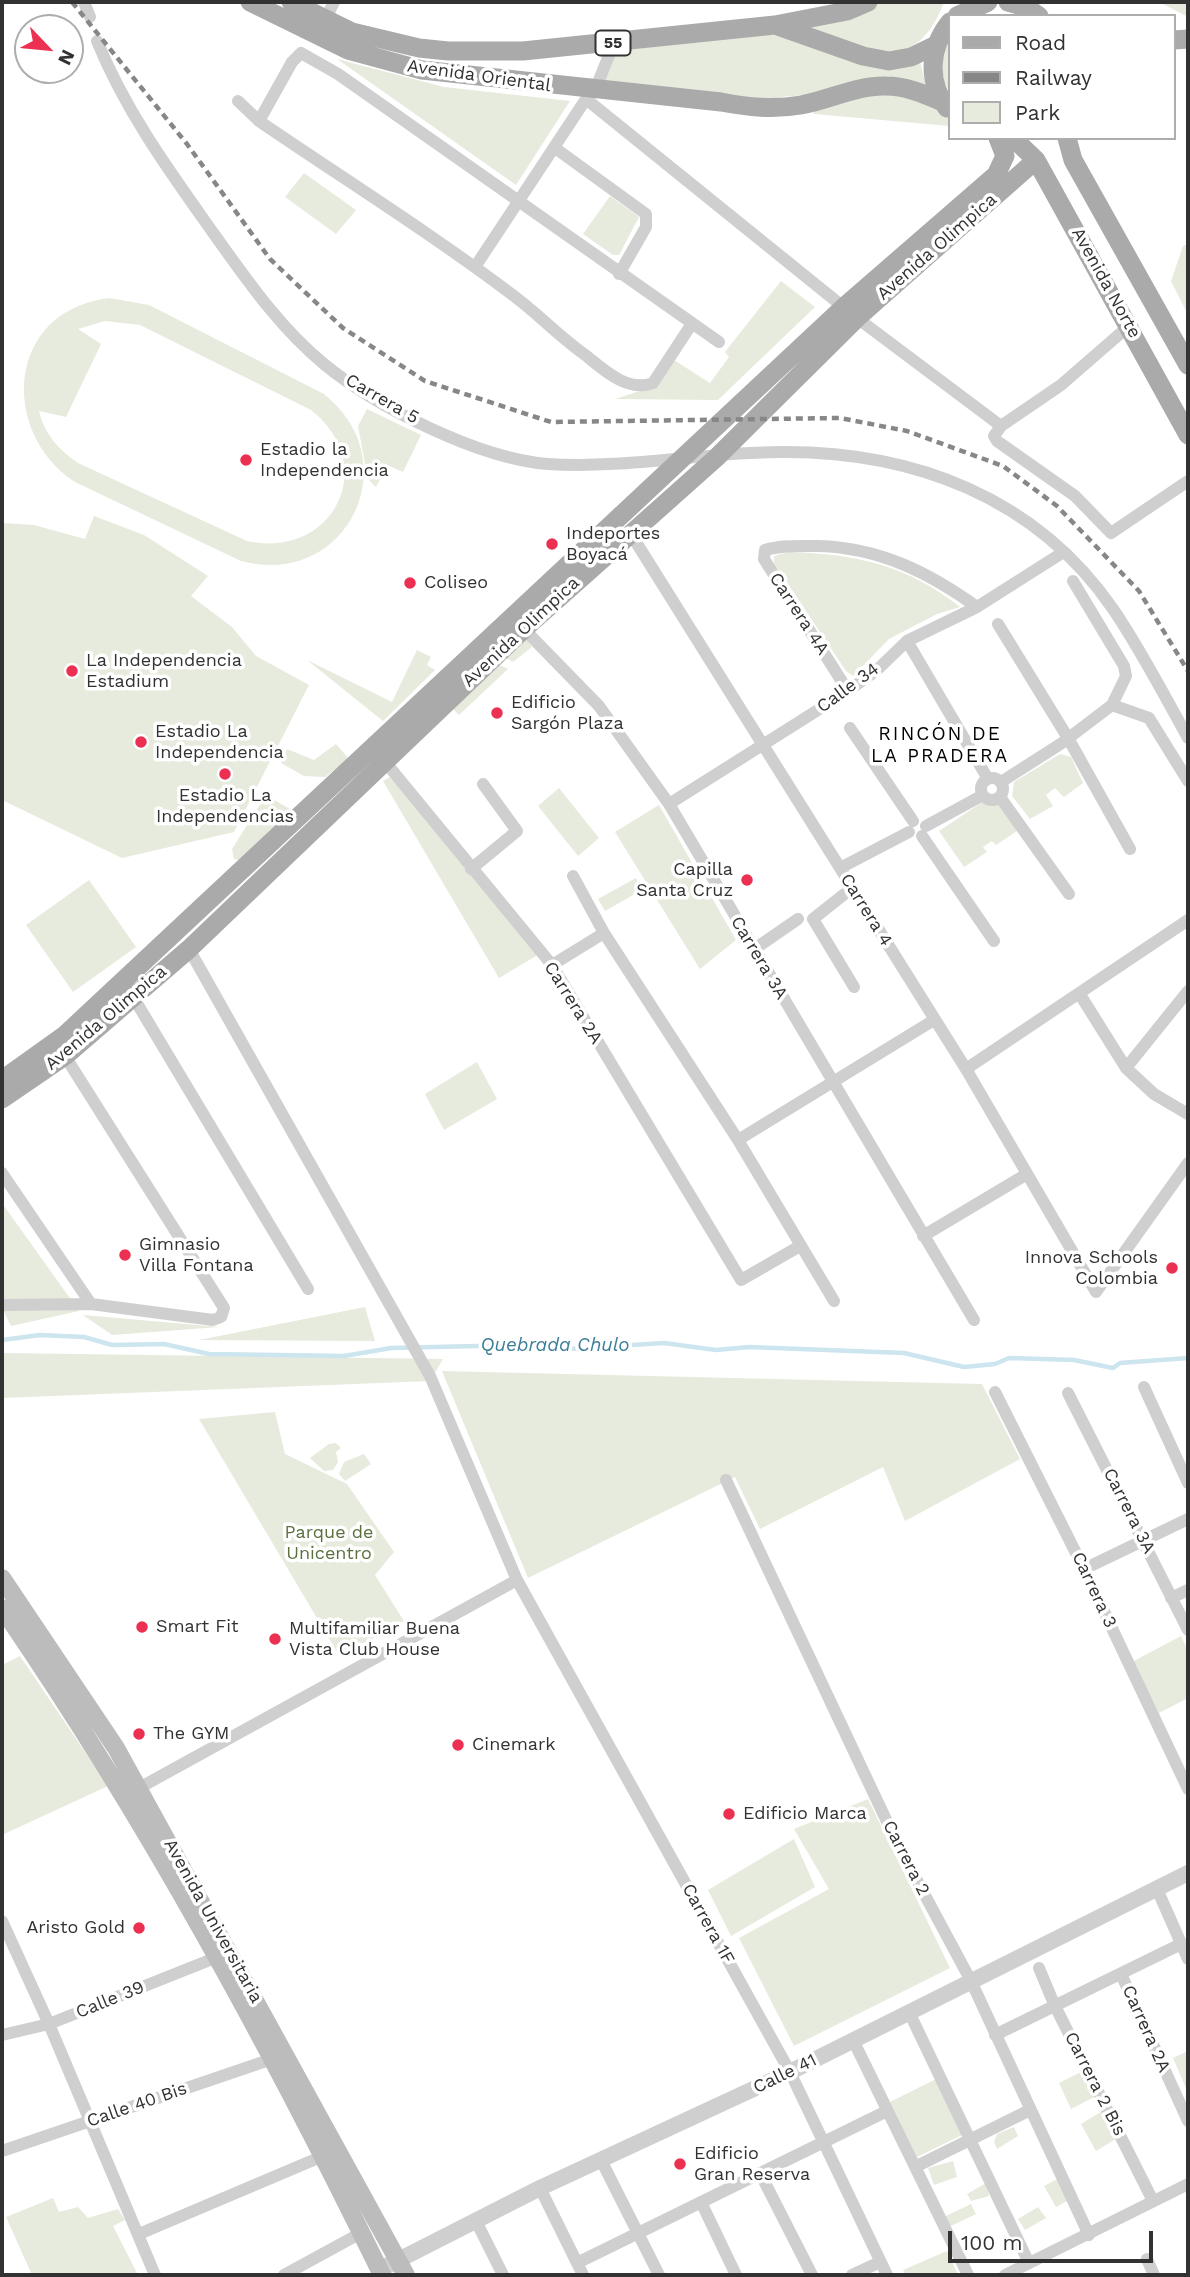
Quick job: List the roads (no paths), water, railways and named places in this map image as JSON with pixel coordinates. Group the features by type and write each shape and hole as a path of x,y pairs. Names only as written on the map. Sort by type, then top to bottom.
{"main road":[{"name":"Avenida Oriental","path":"250,2 348,50 384,62 462,77 590,95 720,102 757,109 802,105 869,87 885,86 910,89 947,106"},
{"name":"Avenida Oriental","path":"291,2 325,20 385,41 448,51 491,52 614,43 775,26 863,57 889,61 911,57 936,46"},
{"path":"775,26 847,11 868,2"},
{"path":"959,14 988,2"},
{"path":"1013,2 1035,14"},
{"path":"947,106 933,75 936,46 948,25"},
{"name":"Avenida Olimpica","path":"2,1080 65,1035 379,754 519,623 684,460 850,313 996,174 1004,156 999,140"},
{"name":"Avenida Norte","path":"1015,140 1036,160 1130,325 1188,435"},
{"name":"Avenida Norte","path":"1069,140 1073,160 1188,365"},
{"name":"Avenida Olimpica","path":"519,623 716,458 850,313 1036,160"},
{"name":"Avenida Olimpica","path":"2,1099 65,1056 132,995 189,949 379,754"},
{"name":"Avenida Universitaria","path":"2,1577 82,1693 139,1788 402,2267"},
{"name":"Avenida Universitaria","path":"2,1608 100,1756 272,2059 381,2272"}],"street":[{"path":"84,2 90,17"},
{"path":"325,20 334,2"},
{"name":"Carrera 5","path":"97,41 107,66 151,146 253,288 287,328 323,363 371,397 482,450 547,464 684,460 779,452 885,459 978,492 1028,523 1062,553 1111,607 1188,738"},
{"path":"475,267 590,95 614,43"},
{"path":"259,121 292,62 301,53 338,74 691,325 719,342"},
{"path":"590,95 850,313 1001,426"},
{"path":"238,100 259,121 475,267 570,344 613,376 631,385 643,387 653,383 691,325"},
{"path":"555,148 646,214 646,227 619,274"},
{"path":"1130,325 1061,385 1001,426 995,436 997,441 1075,496 1111,533 1188,481"},
{"name":"Carrera 4","path":"629,531 966,1069 1096,1292 1188,1163"},
{"name":"Carrera 4A","path":"848,691 764,559 765,550 774,547 832,547 883,555 942,582 977,607"},
{"name":"Calle 34","path":"668,804 848,691 877,670 906,641 977,607 1062,553"},
{"path":"983,795 982,786 1068,738 1112,705 1126,676 1124,666 1073,581"},
{"name":"Carrera 3A","path":"519,623 599,706 668,804 753,950 835,1081 974,1320"},
{"path":"998,624 1068,738 1130,849"},
{"path":"906,641 995,781 1003,787 1000,797"},
{"path":"1112,705 1149,718 1188,781"},
{"path":"850,728 994,941"},
{"name":"Carrera 2A","path":"379,754 552,965 741,1280 800,1246"},
{"path":"471,869 517,831 482,784"},
{"path":"840,868 983,795"},
{"path":"983,795 991,800 1000,797"},
{"path":"1000,797 1069,894"},
{"path":"573,877 604,933 738,1140 834,1301"},
{"path":"852,888 813,919 854,987"},
{"path":"753,950 798,919"},
{"path":"966,1069 1188,920"},
{"path":"552,965 604,933"},
{"name":"Carrera 1F","path":"189,949 430,1376 517,1580 790,2072 887,2275"},
{"path":"1126,1068 1188,991"},
{"path":"1079,993 1126,1068 1154,1094 1188,1114"},
{"path":"132,995 308,1289"},
{"path":"738,1140 934,1020"},
{"path":"2,1305 91,1304 214,1320 221,1317 224,1308 65,1056"},
{"path":"2,1174 91,1304"},
{"path":"923,1236 1027,1174"},
{"path":"1144,1387 1188,1483"},
{"name":"Carrera 3","path":"995,1392 1084,1569 1188,1789"},
{"name":"Carrera 3A","path":"1068,1392 1188,1630"},
{"name":"Carrera 2","path":"726,1480 898,1845 971,1981 1089,2235"},
{"path":"1084,1569 1188,1519"},
{"path":"139,1788 517,1580"},
{"path":"1171,1598 1188,1590"},
{"name":"Calle 41","path":"381,2272 402,2267 476,2221 540,2188 790,2072 1188,1873"},
{"path":"1157,1889 1188,1959"},
{"path":"2,1921 49,2024 88,2122 155,2275"},
{"path":"995,2035 1181,1944"},
{"name":"Calle 39","path":"2,2035 49,2024 215,1958"},
{"name":"Carrera 2 Bis","path":"1039,1968 1054,2004 1153,2201"},
{"name":"Carrera 2A","path":"1121,1974 1188,2122"},
{"path":"909,2012 1029,2263"},
{"path":"853,2040 917,2166 968,2275"},
{"name":"Calle 40 Bis","path":"2,2151 272,2059"},
{"path":"917,2166 1030,2110"},
{"path":"577,2263 887,2111"},
{"path":"139,2234 323,2156"},
{"path":"601,2160 659,2275"},
{"path":"760,2173 812,2275"},
{"path":"1005,2275 1188,2184"},
{"path":"540,2188 583,2275"},
{"path":"701,2203 736,2275"},
{"path":"476,2221 503,2275"},
{"path":"284,2275 361,2233"},
{"path":"1147,2259 1154,2275"},
{"path":"852,2275 880,2262"}],"waterway":[{"name":"Quebrada Chulo","path":"2,1340 40,1335 84,1337 112,1345 164,1344 209,1354 344,1356 391,1348 520,1345 569,1349 664,1343 716,1350 749,1347 904,1353 964,1367 995,1364 1009,1358 1074,1360 1113,1368 1120,1363 1188,1358"}],"railway":[{"path":"72,2 187,144 270,259 343,328 425,381 551,422 840,418 907,431 1003,466 1057,506 1139,591 1188,671"}],"place":[{"name":"Estadio la Independencia","path":"246,460"},
{"name":"Indeportes Boyacá","path":"552,544"},
{"name":"Coliseo","path":"410,583"},
{"name":"La Independencia Estadium","path":"72,671"},
{"name":"Edificio Sargón Plaza","path":"497,713"},
{"name":"Estadio La Independencia","path":"141,742"},
{"name":"Estadio La Independencias","path":"225,774"},
{"name":"Capilla Santa Cruz","path":"747,880"},
{"name":"Gimnasio Villa Fontana","path":"125,1255"},
{"name":"Innova Schools Colombia","path":"1172,1268"},
{"name":"Smart Fit","path":"142,1627"},
{"name":"Multifamiliar Buena Vista Club House","path":"275,1639"},
{"name":"The GYM","path":"139,1734"},
{"name":"Cinemark","path":"458,1745"},
{"name":"Edificio Marca","path":"729,1814"},
{"name":"Aristo Gold","path":"139,1928"},
{"name":"Edificio Gran Reserva","path":"680,2164"}],"district":[{"name":"RINCÓN DE LA PRADERA","path":"940,745"}],"park label":[{"name":"Parque de Unicentro","path":"329,1543"}]}
